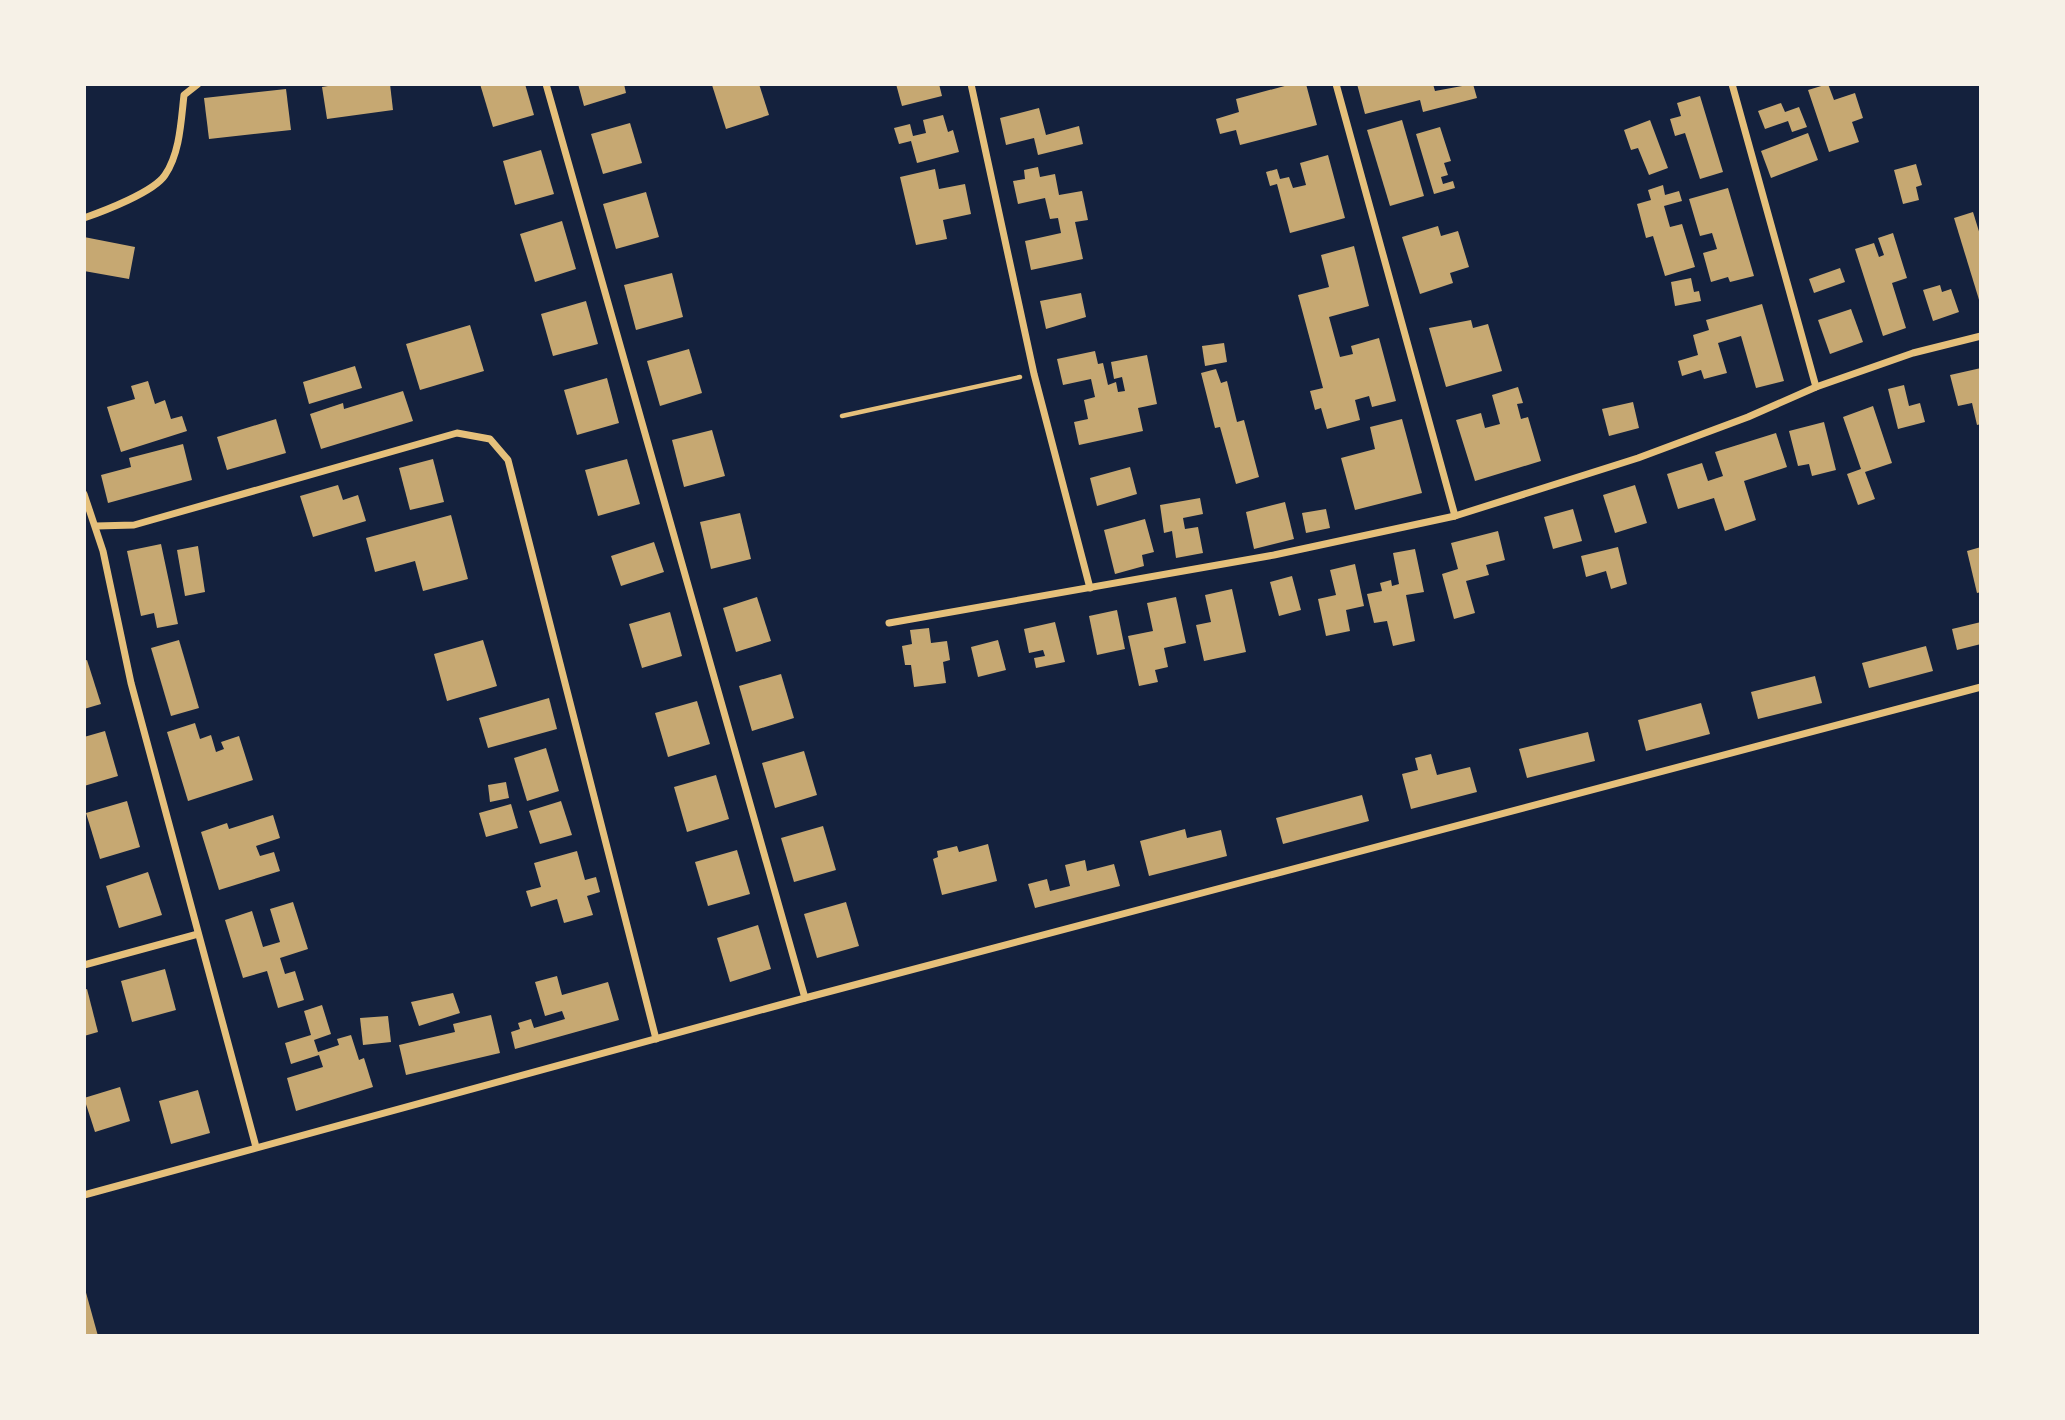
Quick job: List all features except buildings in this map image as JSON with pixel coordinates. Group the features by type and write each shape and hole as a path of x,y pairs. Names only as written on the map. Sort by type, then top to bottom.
{"street":[{"path":"84,218 119,206 165,176 178,141 184,95 198,84"},
{"path":"546,84 805,998"},
{"path":"971,84 1034,374 1090,588"},
{"path":"1336,84 1455,516"},
{"path":"1732,84 1816,387"},
{"path":"889,623 1274,555 1455,516 1638,458 1748,417 1816,387 1913,353 1981,336"},
{"path":"96,526 134,525 457,433 491,439 508,460 656,1038"},
{"path":"84,494 96,526 131,683 256,1147"},
{"path":"84,1195 805,998 1981,687"},
{"path":"84,965 198,934"}],"path":[{"path":"842,415 1034,374"}]}
